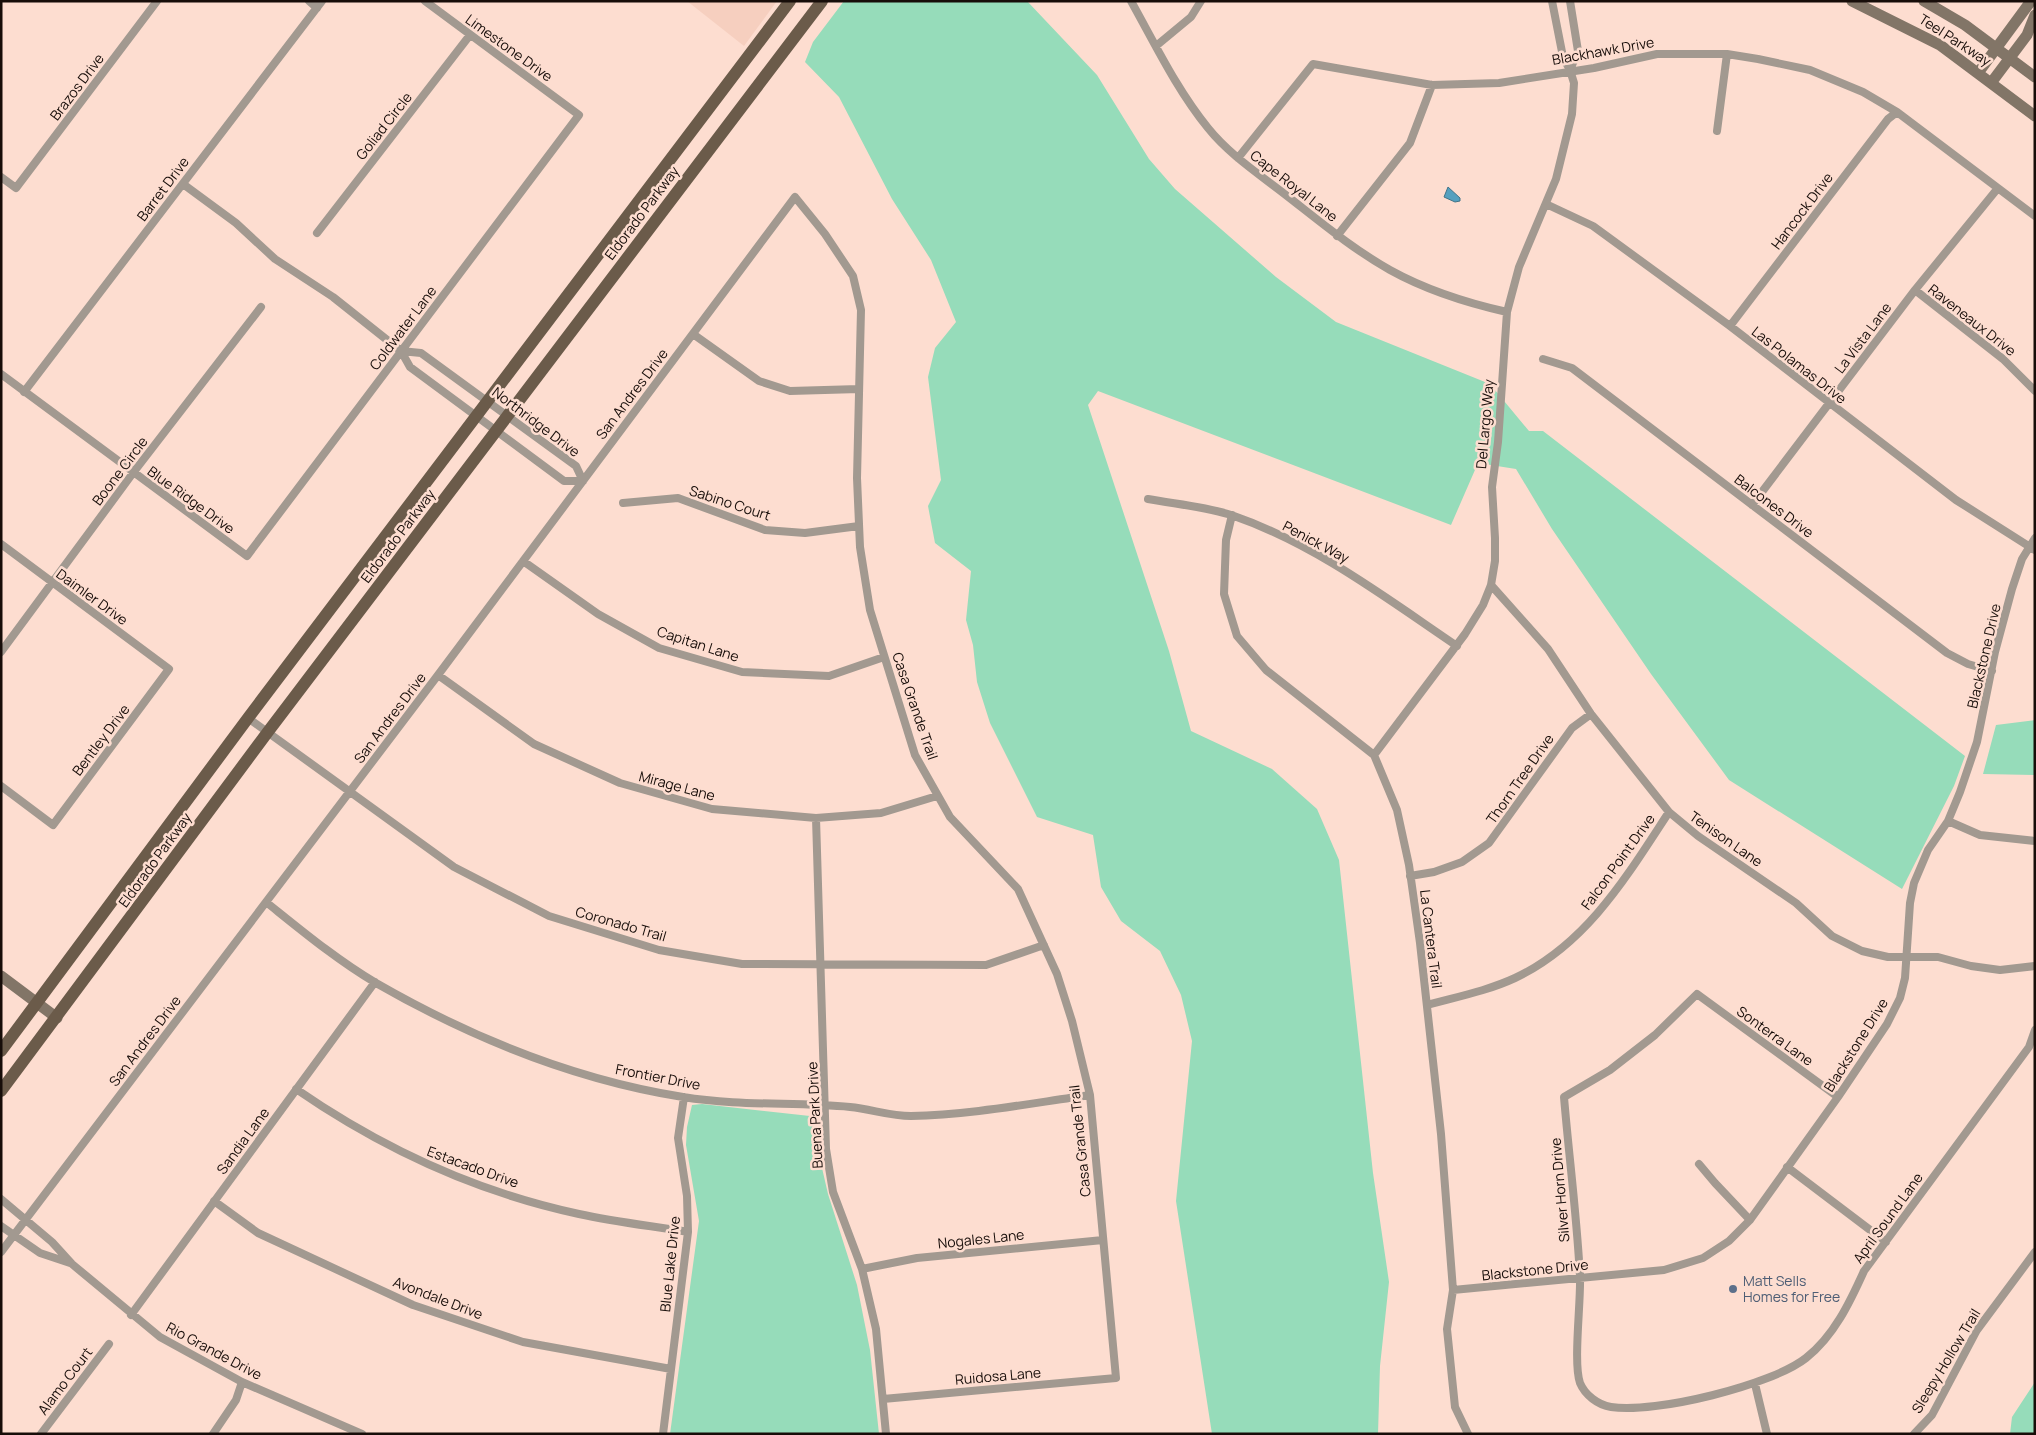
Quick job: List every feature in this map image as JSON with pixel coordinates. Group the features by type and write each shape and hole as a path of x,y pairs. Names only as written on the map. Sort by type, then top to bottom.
{"main road":[{"name":"Eldorado Parkway","path":"1,1051 248,718 790,1"},
{"name":"Eldorado Parkway","path":"1,1091 267,733 822,1"},
{"name":"Teel Parkway","path":"1852,1 1924,35 1991,82 2035,116"},
{"name":"Teel Parkway","path":"1924,1 1965,25 2035,77"},
{"path":"1978,73 2031,1"},
{"path":"1991,82 2027,35 2035,16"},
{"path":"1,976 56,1018"}],"street":[{"name":"Brazos Drive","path":"1,177 16,188 158,1"},
{"path":"309,1 319,4"},
{"name":"Limestone Drive","path":"425,1 579,115"},
{"name":"Cape Royal Lane","path":"1131,1 1197,113 1209,129 1238,158 1337,236 1399,274 1443,294 1476,305 1507,312"},
{"path":"1156,46 1191,17 1201,1"},
{"name":"Del Largo Way","path":"1374,755 1457,646 1483,605 1491,585 1495,562 1492,487 1498,442 1507,312 1519,266 1546,204 1564,152 1572,114 1574,83 1563,57 1552,1"},
{"name":"Del Largo Way","path":"1570,1 1578,50 1570,70"},
{"name":"Barret Drive","path":"24,392 319,4"},
{"name":"Goliad Circle","path":"317,233 470,34"},
{"name":"Blackhawk Drive","path":"1238,158 1313,64 1432,85 1499,83 1570,70 1594,68 1657,54 1727,54 1810,70 1863,92 1897,112 2035,216"},
{"path":"1718,131 1727,54"},
{"path":"1337,236 1410,143 1432,85"},
{"name":"Hancock Drive","path":"1730,326 1888,119 1897,112"},
{"name":"Coldwater Lane","path":"247,556 579,115"},
{"name":"Northridge Drive","path":"183,184 236,223 275,259 333,298 401,351 410,367 496,431 564,481 583,481 576,466 421,353 401,351"},
{"name":"La Vista Lane","path":"1752,505 1915,290 1998,188"},
{"name":"San Andres Drive","path":"1,1252 438,675 795,197"},
{"name":"Casa Grande Trail","path":"795,197 825,234 853,276 861,310 857,478 860,547 870,610 915,755 950,818 1018,889 1057,974 1072,1021 1090,1096 1116,1378"},
{"name":"Las Polamas Drive","path":"1546,204 1593,226 1730,326 1956,500 2032,548"},
{"name":"Raveneaux Drive","path":"1915,290 2003,359 2035,391"},
{"name":"Boone Circle","path":"1,652 133,473 261,307"},
{"path":"693,334 760,381 790,391 859,389"},
{"name":"Balcones Drive","path":"1543,359 1572,368 1947,653 1968,664 1992,671"},
{"name":"Blue Ridge Drive","path":"1,374 247,556"},
{"name":"Sabino Court","path":"623,503 678,498 764,530 805,533 859,526"},
{"name":"Penick Way","path":"1148,499 1232,515 1286,539 1339,566 1457,646"},
{"name":"La Cantera Trail","path":"1232,515 1226,540 1224,594 1237,636 1266,670 1374,755 1397,810 1410,876 1441,1134 1453,1290 1447,1329 1455,1407 1468,1434"},
{"name":"Blackstone Drive","path":"1453,1290 1664,1270 1703,1258 1729,1240 1750,1220 1838,1097 1887,1024 1900,998 1907,956 1910,903 1914,884 1928,850 1948,821 1977,742 2012,589 2022,559 2032,548 2035,538"},
{"name":"Daimler Drive","path":"1,544 52,584 169,669"},
{"name":"Capitan Lane","path":"523,561 598,614 659,648 742,672 829,676 884,657"},
{"name":"Tenison Lane","path":"1491,585 1548,649 1591,714 1669,812 1698,836 1796,903 1832,936 1862,951 1888,957 1938,957 1972,966 2000,970 2035,966"},
{"name":"Bentley Drive","path":"1,786 53,825 169,669"},
{"name":"Mirage Lane","path":"438,675 534,744 620,783 712,809 816,818 881,813 937,796"},
{"name":"Thorn Tree Drive","path":"1410,876 1434,872 1462,862 1489,843 1511,816 1566,736 1591,714"},
{"name":"Coronado Trail","path":"248,718 349,793 454,867 549,916 659,950 742,964 986,965 1044,945"},
{"name":"Falcon Point Drive","path":"1427,1005 1516,978 1551,956 1576,937 1619,887 1669,812"},
{"name":"Buena Park Drive","path":"816,818 826,1149 833,1192 862,1269 876,1329 886,1434"},
{"path":"1948,821 1980,835 2035,841"},
{"name":"Frontier Drive","path":"266,902 316,942 375,982 459,1026 540,1060 623,1084 684,1097 750,1104 850,1107 910,1116 1090,1096"},
{"name":"Sandia Lane","path":"131,1315 375,982"},
{"name":"Sonterra Lane","path":"1697,994 1838,1097"},
{"name":"Silver Horn Drive","path":"1590,1397 1580,1382 1578,1359 1580,1277 1564,1096 1610,1070 1654,1035 1697,994"},
{"name":"April Sound Lane","path":"1590,1397 1610,1407 1643,1408 1692,1400 1755,1384 1806,1359 1827,1338 1853,1296 1864,1270 2032,1049 2035,1030"},
{"name":"Estacado Drive","path":"296,1089 342,1121 410,1158 488,1189 579,1214 688,1232"},
{"name":"Blue Lake Drive","path":"663,1434 688,1232 687,1196 678,1138 684,1097"},
{"path":"1700,1164 1750,1220"},
{"path":"1788,1167 1886,1242"},
{"name":"Rio Grande Drive","path":"1,1199 26,1219 72,1264 131,1315 160,1337 242,1382 362,1434"},
{"name":"Avondale Drive","path":"214,1201 258,1233 413,1305 523,1342 671,1369"},
{"name":"Rio Grande Drive","path":"1,1226 40,1253 72,1264"},
{"name":"Nogales Lane","path":"862,1269 917,1258 1103,1240"},
{"name":"Sleepy Hollow Trail","path":"1914,1434 1932,1415 1977,1330 2035,1252"},
{"name":"Alamo Court","path":"41,1434 109,1344"},
{"name":"Ruidosa Lane","path":"883,1399 1116,1378"},
{"path":"213,1434 236,1400 242,1382"},
{"path":"1755,1384 1767,1434"}],"shaded area":[{"path":"687,1 777,1 744,46"}],"green space":[{"path":"844,1 1027,1 1097,75 1149,159 1175,189 1276,277 1336,322 1490,384 1529,431 1543,431 1965,756 1954,786 1902,889 1729,780 1651,674 1552,529 1516,469 1478,463 1451,525 1098,391 1088,405 1169,651 1191,731 1272,769 1317,809 1339,860 1373,1173 1389,1282 1380,1366 1378,1434 1212,1434 1176,1201 1192,1041 1181,995 1160,951 1121,921 1101,887 1093,835 1037,817 990,723 977,682 973,645 966,620 971,571 935,543 928,506 941,480 928,377 935,348 956,322 931,260 892,199 839,97 805,62 813,42"},
{"path":"2035,720 2035,775 1983,774 1996,725"},
{"path":"702,1104 810,1116 828,1194 857,1285 870,1350 879,1434 670,1434 699,1221 686,1145 687,1127 692,1105"},
{"path":"2035,1382 2035,1434 2010,1434 2012,1417"}],"water":[{"path":"1448,187 1460,198 1460,201 1455,202 1444,197"}],"place":[{"name":"Matt Sells Homes for Free","path":"1733,1289"}]}
